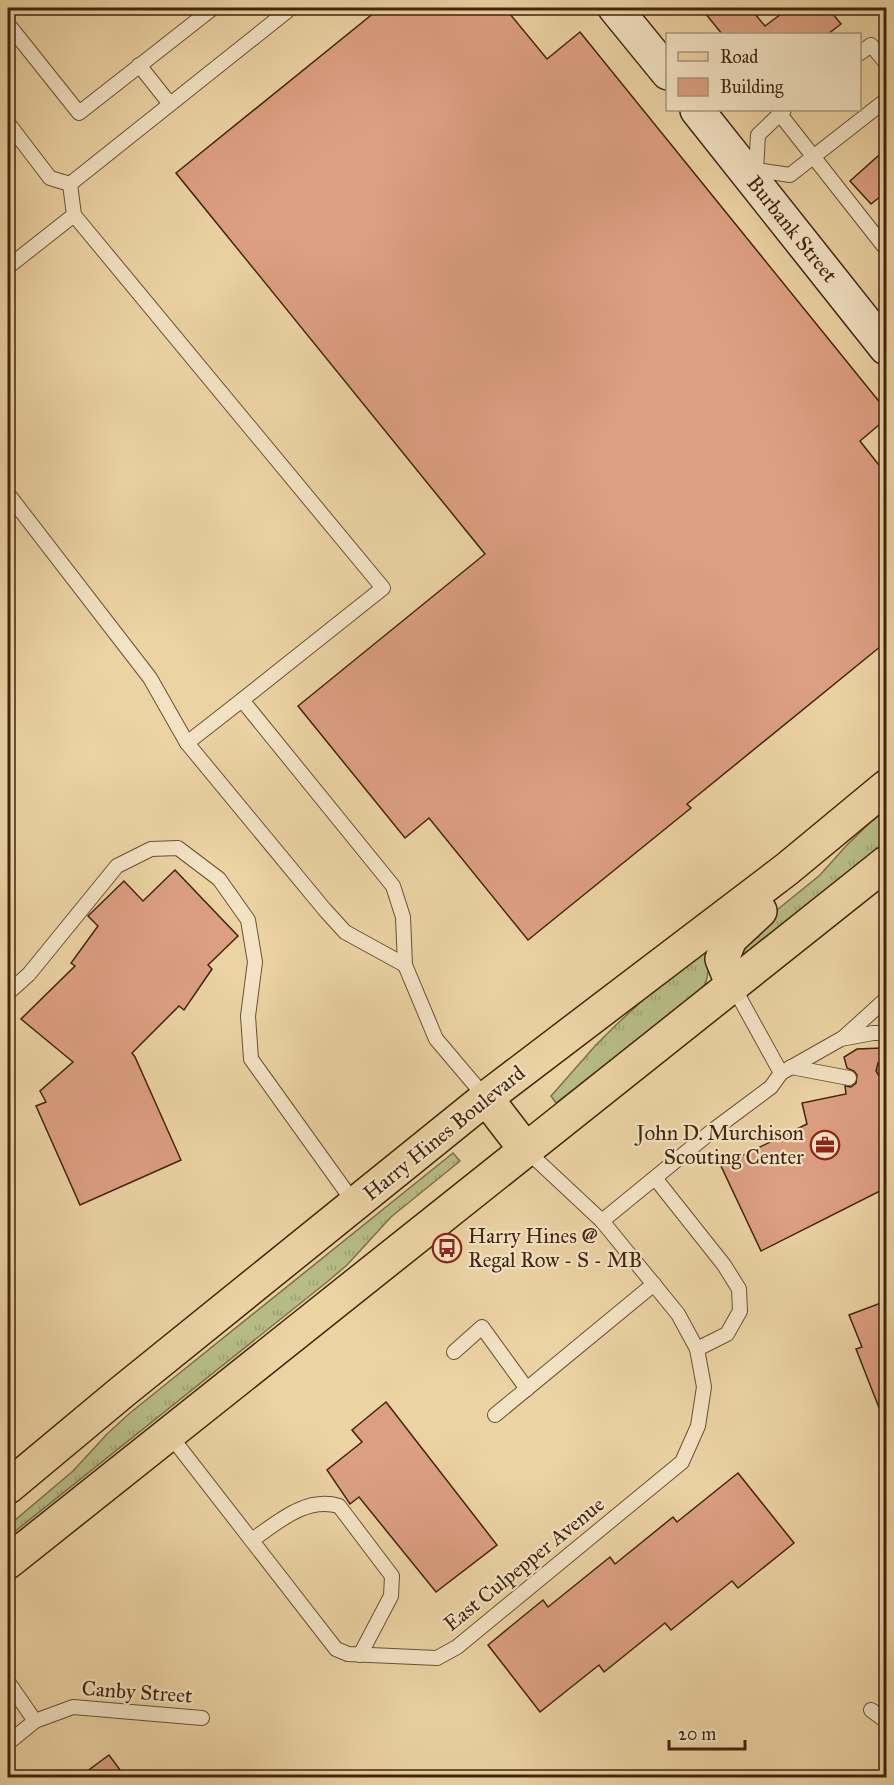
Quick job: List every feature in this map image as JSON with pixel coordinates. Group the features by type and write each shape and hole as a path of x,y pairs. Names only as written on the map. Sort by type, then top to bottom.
{"main road":[{"name":"Harry Hines Boulevard","path":"8,1487 486,1098 787,869 886,787"},
{"path":"8,1562 886,863"},
{"path":"733,986 722,959 730,939 773,899 787,869"},
{"path":"486,1098 526,1150"}],"street":[{"path":"615,8 666,71"},
{"name":"Burbank Street","path":"698,111 753,173 886,348"}],"lane":[{"path":"8,24 79,113 213,8"},
{"path":"268,8 278,18"},
{"path":"70,184 291,8"},
{"path":"861,52 871,45 886,63"},
{"path":"139,65 170,104"},
{"path":"886,100 813,157 790,175 753,173 758,135 782,111 813,157 886,249"},
{"path":"8,123 50,178 70,184"},
{"path":"70,184 74,215 383,588 187,743"},
{"path":"8,267 74,215"},
{"path":"8,494 150,678 187,743 345,932 405,966"},
{"path":"242,700 393,886 403,917 405,966 436,1039 486,1098"},
{"path":"8,993 29,974 117,866 151,849 178,848 219,879 249,920 255,962 248,1016 251,1059 356,1204"},
{"path":"733,986 786,1070"},
{"path":"602,1221 771,1087 786,1070 842,1039 886,999"},
{"path":"842,1039 886,1033"},
{"path":"786,1070 849,1077"},
{"name":"East Culpepper Avenue","path":"169,1434 336,1649 348,1654 437,1658 457,1647 682,1462 698,1426 704,1388 697,1348 678,1314 602,1221 526,1150"},
{"path":"655,1178 724,1264 739,1289 741,1311 727,1334 697,1348"},
{"path":"495,1415 654,1284"},
{"path":"454,1352 482,1327 526,1389"},
{"path":"252,1540 299,1508 327,1503 339,1506 392,1576 391,1596 360,1655"},
{"path":"8,1682 35,1721"},
{"name":"Canby Street","path":"8,1743 35,1721 74,1707 202,1718"},
{"path":"871,1710 886,1721"}],"green space":[{"path":"886,807 886,841 743,956 737,949 756,927 820,875"},
{"path":"705,952 708,957 708,971 703,988 556,1103 551,1096 595,1046 643,1000"},
{"path":"453,1153 460,1161 391,1217 347,1265 8,1537 8,1526 73,1471 130,1413"}],"building":[{"path":"380,8 505,8 547,59 580,32 886,410 886,419 860,441 886,474 886,642 687,804 691,808 528,940 429,818 405,838 298,706 485,554 176,173"},
{"path":"701,8 750,8 765,26 789,8 828,8 841,24 829,33 721,33"},
{"path":"886,149 886,192 871,204 850,181"},
{"path":"175,870 238,936 208,965 212,969 184,1010 179,1006 132,1053 181,1160 80,1205 36,1106 46,1102 40,1091 73,1062 21,1019 75,966 71,963 98,926 88,916 124,881 143,901"},
{"name":"John D. Murchison Scouting Center","path":"881,1048 883,1059 878,1063 876,1071 879,1076 886,1078 886,1188 761,1251 721,1166 807,1124 802,1103 846,1094 845,1086 851,1087 856,1083 857,1075 847,1068 844,1057 857,1049"},
{"path":"886,1301 885,1423 856,1349 862,1347 849,1315"},
{"path":"386,1402 497,1545 436,1592 359,1497 350,1504 327,1470 362,1442 352,1430"},
{"path":"738,1473 794,1543 738,1588 732,1581 671,1630 665,1623 604,1672 599,1665 540,1712 488,1645 543,1600 548,1607 610,1557 615,1564 673,1517 677,1522"},
{"path":"109,1755 126,1778 78,1778"}],"place":[{"name":"John D. Murchison Scouting Center","path":"825,1145"},
{"name":"Harry Hines @ Regal Row - S - MB","path":"447,1248"}]}
